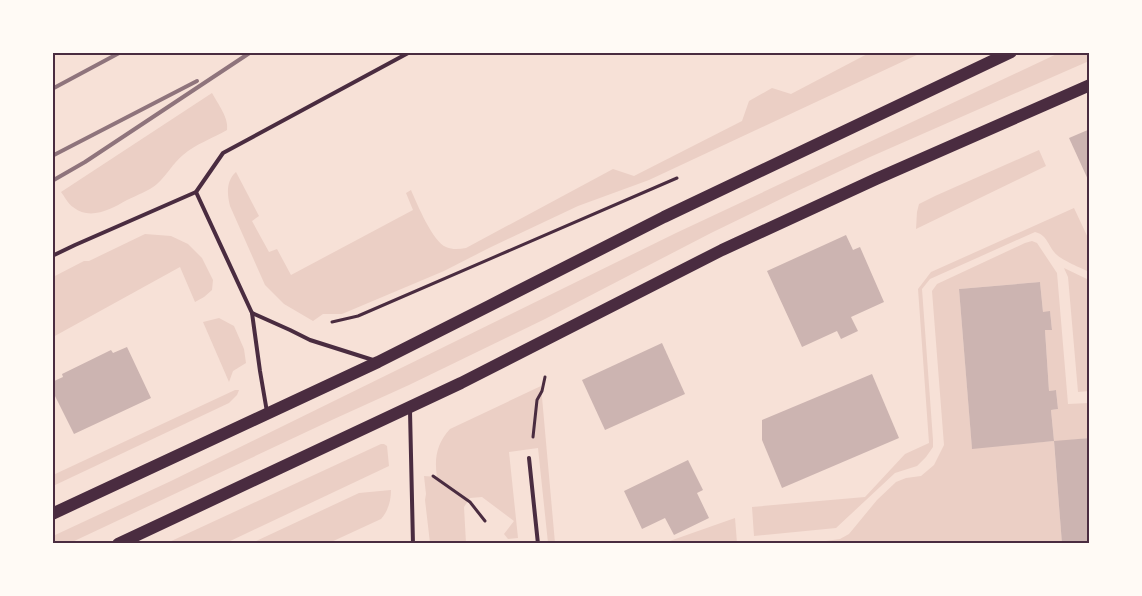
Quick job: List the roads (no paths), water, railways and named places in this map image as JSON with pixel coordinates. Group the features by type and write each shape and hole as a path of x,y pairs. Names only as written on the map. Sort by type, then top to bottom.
{"main road":[{"path":"52,514 378,362 664,217 1011,52"},
{"path":"118,544 536,346 722,250 876,179 1090,85"}],"lane":[{"path":"52,256 196,192 223,154 410,52"},
{"path":"196,192 252,313 267,414"},
{"path":"252,313 310,340 378,362"},
{"path":"410,406 413,544"},
{"path":"529,458 538,544"}],"railway":[{"path":"52,89 121,52"},
{"path":"52,181 85,162 251,52"},
{"path":"52,156 197,81"}]}
